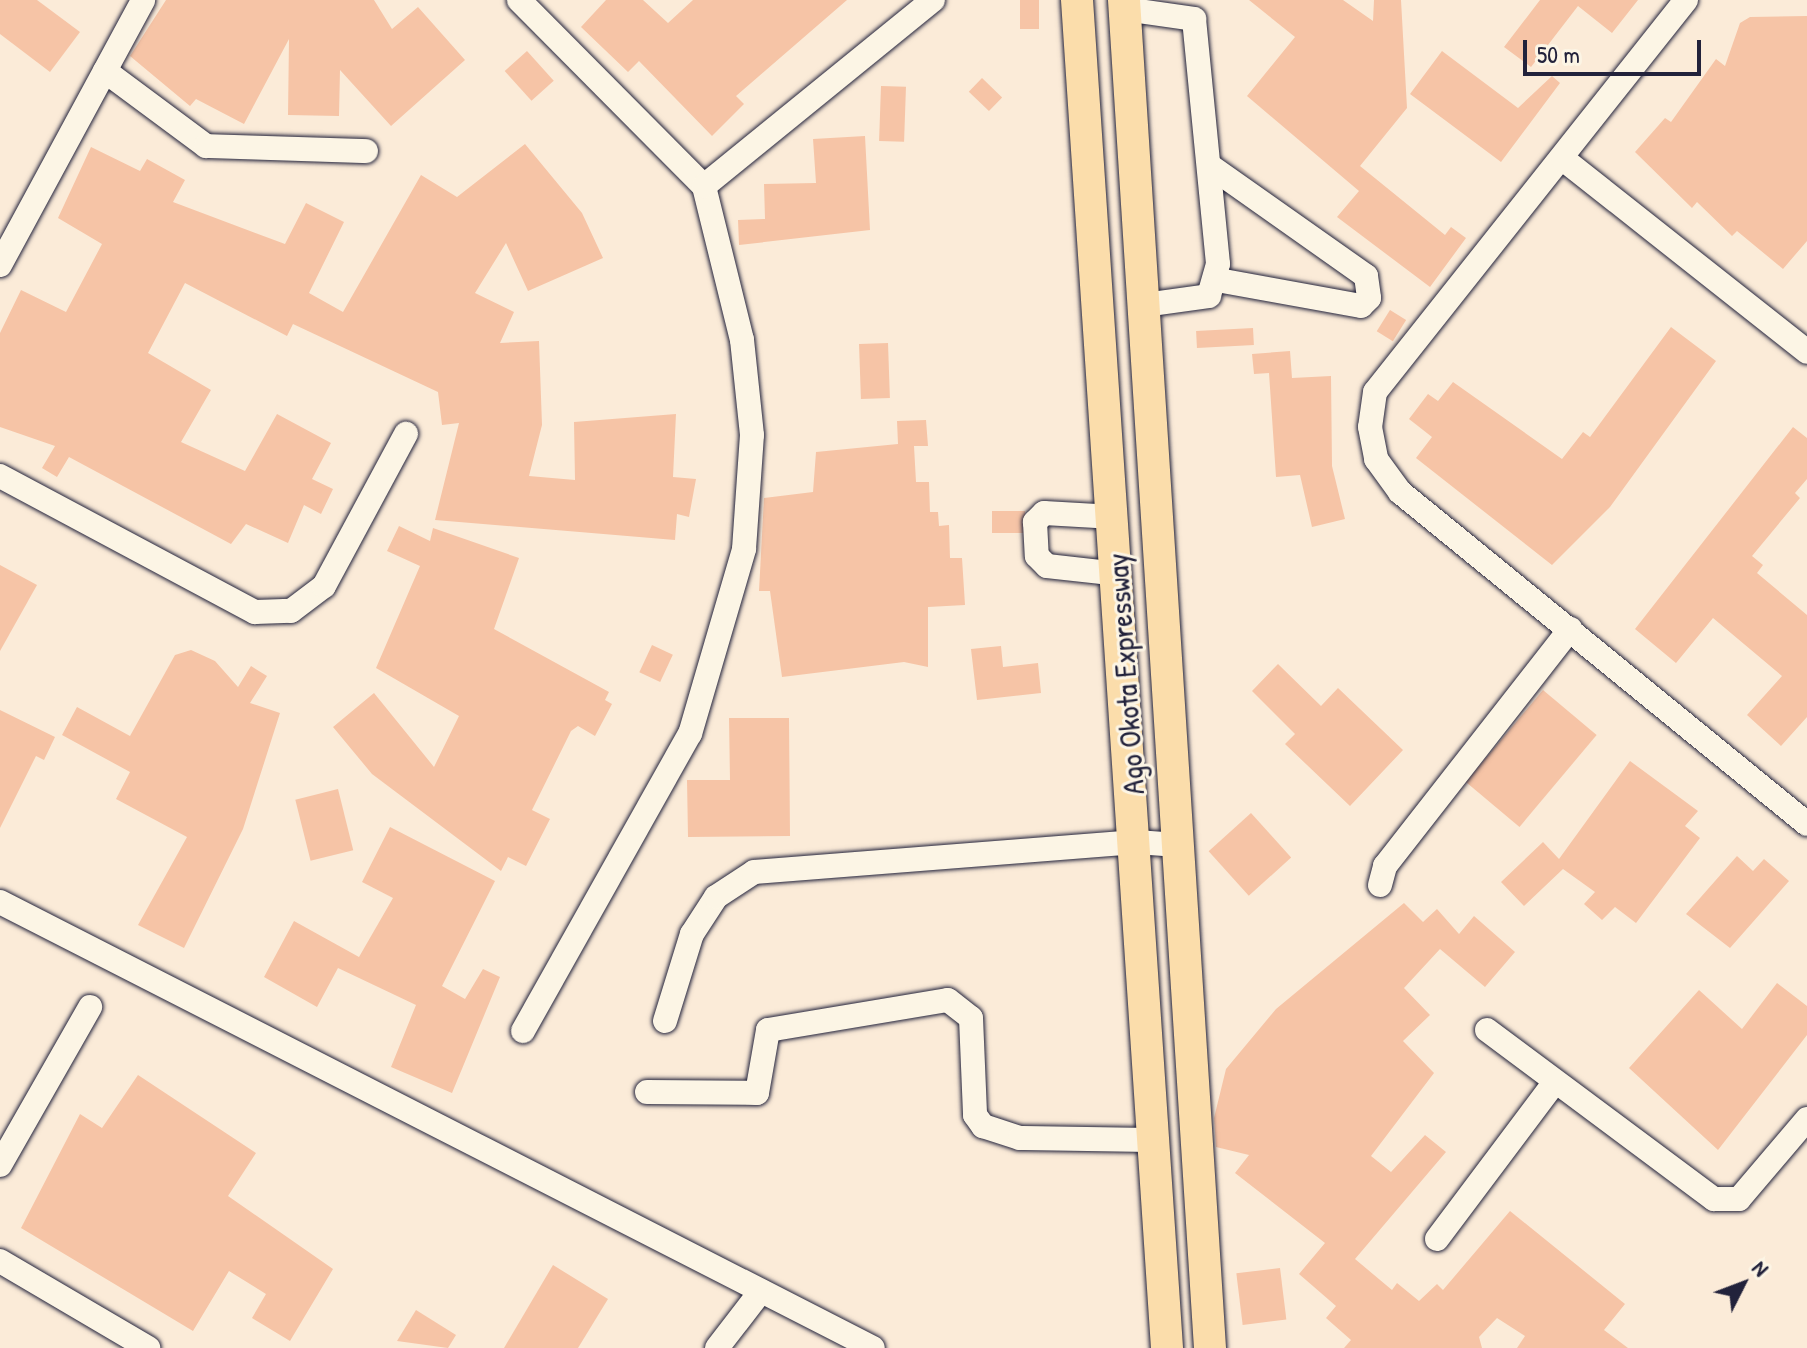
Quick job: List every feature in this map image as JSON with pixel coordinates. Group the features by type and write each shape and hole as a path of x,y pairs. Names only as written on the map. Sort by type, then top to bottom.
{"main road":[{"name":"Ago Okota Expressway","path":"1077,0 1136,842 1167,1348"},
{"name":"Ago Okota Expressway","path":"1124,4 1210,1348"}],"street":[{"path":"0,265 143,0"},
{"path":"519,0 704,186 742,340 752,435 744,549 690,734 523,1031"},
{"path":"704,186 933,0"},
{"path":"1686,0 1563,159 1375,392 1370,427 1376,459 1400,492 1807,824"},
{"path":"1124,4 1194,19 1210,166 1218,280 1209,296 1145,305"},
{"path":"105,71 206,146 366,151"},
{"path":"1563,159 1807,352"},
{"path":"1210,166 1366,276 1369,298 1361,306 1218,280"},
{"path":"0,476 255,612 291,611 324,586 406,434"},
{"path":"1114,517 1044,513 1035,522 1037,556 1047,566 1118,574"},
{"path":"1380,885 1385,866 1570,629"},
{"path":"665,1021 692,934 716,897 754,872 1136,842 1178,845"},
{"path":"0,902 873,1348"},
{"path":"647,1092 742,1098 763,1081 761,1042 768,1030 948,1000 971,1018 975,1115 983,1126 1020,1138 1154,1140"},
{"path":"0,1165 90,1007"},
{"path":"1487,1030 1554,1083 1714,1199 1739,1199 1807,1119"},
{"path":"1437,1239 1554,1083"},
{"path":"0,1261 148,1348"},
{"path":"717,1348 761,1291"}],"building":[{"path":"0,0 37,0 80,32 50,72 0,34"},
{"path":"166,0 374,0 392,29 418,7 465,60 391,126 340,70 339,116 288,115 289,39 244,124 196,99 190,106 130,56"},
{"path":"606,0 643,0 668,23 693,0 847,0 736,96 744,104 712,136 639,61 628,72 581,27"},
{"path":"1020,0 1039,0 1039,29 1020,29"},
{"path":"1249,0 1343,0 1373,21 1374,0 1401,0 1407,108 1360,166 1445,235 1451,227 1466,238 1430,287 1337,217 1359,191 1247,96 1295,37"},
{"path":"1540,0 1638,0 1612,33 1578,6 1531,67 1504,47"},
{"path":"1807,16 1807,241 1783,269 1737,231 1732,236 1697,202 1692,208 1635,152 1665,118 1671,122 1716,59 1725,66 1740,23 1750,17"},
{"path":"527,51 554,81 531,101 505,71"},
{"path":"1442,51 1518,108 1552,76 1560,83 1501,162 1410,94"},
{"path":"982,78 1002,97 989,111 969,92"},
{"path":"881,86 906,87 904,142 879,141"},
{"path":"865,136 870,230 739,245 738,220 765,219 764,184 816,183 813,139"},
{"path":"525,144 582,213 603,258 528,291 506,243 475,293 514,312 500,343 539,341 542,425 529,476 575,480 574,422 676,414 673,477 696,479 689,517 677,514 675,540 435,520 459,423 442,425 438,392 293,324 287,336 185,283 148,353 211,390 181,442 245,471 277,414 331,443 312,479 333,489 321,514 304,505 288,543 246,524 231,544 69,457 57,477 42,468 55,446 0,427 0,333 21,290 66,312 102,244 58,218 91,147 140,171 147,159 185,180 173,202 285,244 306,203 344,222 309,293 343,312 421,175 457,197"},
{"path":"1390,310 1406,320 1393,341 1377,331"},
{"path":"1671,327 1716,361 1610,507 1552,565 1416,458 1432,437 1409,419 1428,394 1438,401 1453,382 1562,459 1583,432 1590,437"},
{"path":"1253,328 1254,345 1197,348 1196,331"},
{"path":"888,343 890,398 861,399 859,344"},
{"path":"1290,351 1292,378 1331,376 1332,466 1345,519 1312,527 1300,475 1276,477 1269,373 1254,374 1252,354"},
{"path":"926,420 928,446 914,446 916,482 929,482 930,512 938,512 939,526 949,525 950,558 962,558 965,605 928,607 928,667 904,662 782,677 770,591 759,591 764,498 813,492 816,452 898,444 897,421"},
{"path":"1793,427 1807,438 1807,479 1795,493 1800,498 1752,556 1763,565 1757,573 1807,615 1807,717 1781,746 1747,715 1782,676 1713,618 1676,663 1635,629"},
{"path":"992,511 1025,511 1025,533 992,533"},
{"path":"399,526 430,541 433,528 519,558 494,629 609,692 605,700 612,704 595,736 578,726 571,731 532,810 550,819 526,866 508,857 501,871 372,774 333,727 374,693 434,767 459,716 376,668 420,566 387,551"},
{"path":"0,565 37,585 0,651"},
{"path":"652,645 673,655 660,682 639,672"},
{"path":"1001,646 1003,667 1038,663 1041,693 977,700 971,649"},
{"path":"191,650 215,661 238,687 251,666 267,676 250,703 280,713 243,829 184,948 138,925 187,837 116,799 130,772 62,735 77,707 130,736 175,655"},
{"path":"1278,664 1321,706 1338,688 1403,750 1350,806 1285,744 1295,734 1252,691"},
{"path":"1543,690 1597,735 1519,827 1466,782"},
{"path":"0,710 55,737 44,760 36,756 0,828"},
{"path":"729,718 789,718 790,836 688,837 687,780 730,780"},
{"path":"1630,761 1698,811 1685,826 1700,838 1636,923 1615,907 1602,920 1584,904 1595,892 1563,869 1524,906 1501,882 1543,842 1559,859"},
{"path":"338,789 353,850 311,861 295,800"},
{"path":"1251,813 1291,858 1249,896 1209,851"},
{"path":"390,827 495,881 442,986 465,999 483,969 500,977 452,1093 391,1067 416,1005 338,968 317,1007 264,977 294,921 359,957 393,898 362,882"},
{"path":"1737,856 1753,871 1764,859 1789,881 1730,948 1686,914"},
{"path":"1404,903 1423,922 1437,909 1459,934 1474,916 1515,952 1485,987 1440,949 1404,988 1430,1015 1403,1041 1434,1073 1371,1156 1391,1172 1425,1135 1446,1152 1355,1259 1392,1290 1397,1283 1419,1301 1437,1284 1443,1290 1510,1211 1625,1304 1604,1330 1628,1348 1517,1348 1525,1336 1497,1318 1479,1337 1482,1348 1344,1348 1351,1340 1326,1318 1336,1306 1299,1274 1325,1243 1235,1173 1249,1155 1216,1147 1214,1118 1226,1069 1276,1009"},
{"path":"1777,983 1807,1006 1807,1035 1718,1150 1629,1068 1699,990 1742,1029"},
{"path":"138,1075 256,1153 228,1196 333,1269 290,1341 252,1318 266,1294 229,1271 193,1331 21,1228 80,1114 102,1128"},
{"path":"553,1265 608,1299 578,1348 504,1348"},
{"path":"1280,1268 1286,1320 1243,1325 1236,1273"},
{"path":"416,1310 456,1335 448,1348 397,1341"}]}
